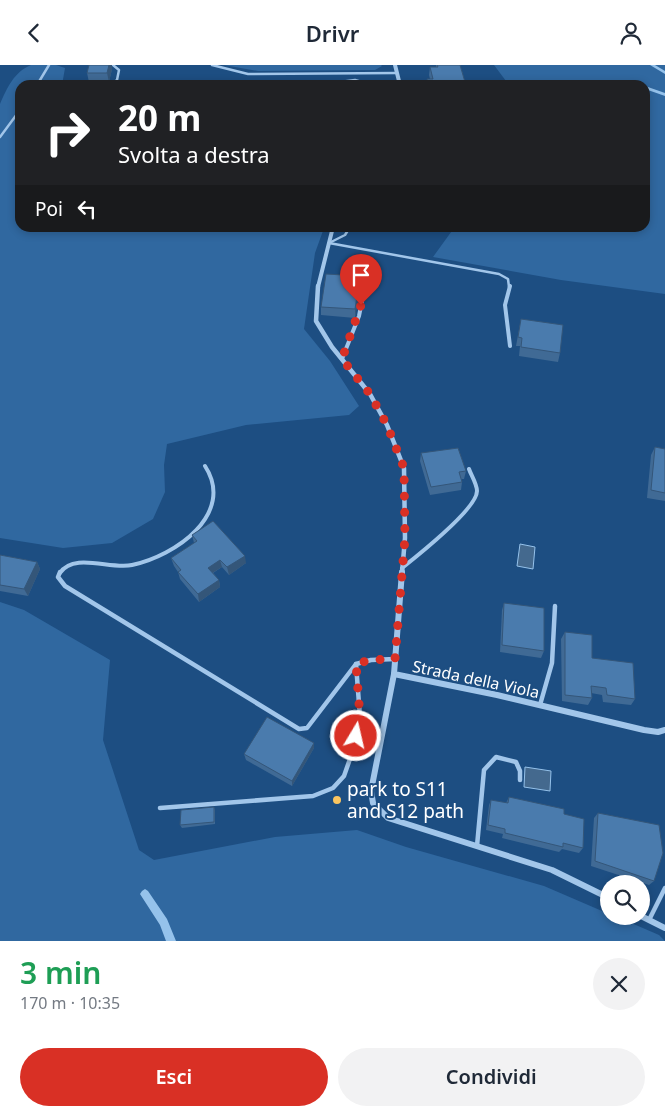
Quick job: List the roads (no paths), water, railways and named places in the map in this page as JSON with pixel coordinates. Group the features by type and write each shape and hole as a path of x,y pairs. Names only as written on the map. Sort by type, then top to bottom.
{"street":[{"path":"395,65 399,80"},
{"name":"Strada della Viola","path":"332,232 324,257 318,286 316,321 342,359 370,394 387,425 404,468 406,499 394,674 540,705 658,733 665,730"},
{"path":"394,674 371,791 373,803 388,818 552,870 600,894"},
{"path":"650,920 665,928"}],"lane":[{"path":"40,80 49,65"},
{"path":"113,65 119,70 117,80"},
{"path":"212,65 248,73 397,73"},
{"path":"0,137 15,117"},
{"path":"329,243 341,239 346,232"},
{"path":"329,243 499,274 508,279 510,285 505,305 510,345"},
{"path":"342,359 359,316 364,286"},
{"path":"205,466 214,481 214,496 210,513 186,539 162,554 138,564 123,567 76,563 60,570 58,577 65,586 299,729 307,729 356,664 370,660 395,659"},
{"path":"402,568 459,517 476,498 478,491 469,469"},
{"path":"540,705 552,663 555,605"},
{"path":"160,808 313,796 333,788 344,776 360,717 356,664"},
{"path":"477,846 484,771 489,762 496,757 516,762 520,771 520,780"},
{"path":"650,918 665,888"}],"waterway":[{"path":"652,65 665,73"},
{"path":"650,89 665,95"},
{"path":"145,894 164,922 171,941"}],"place":[{"name":"park to S11 and S12 path","path":"337,800"}]}
